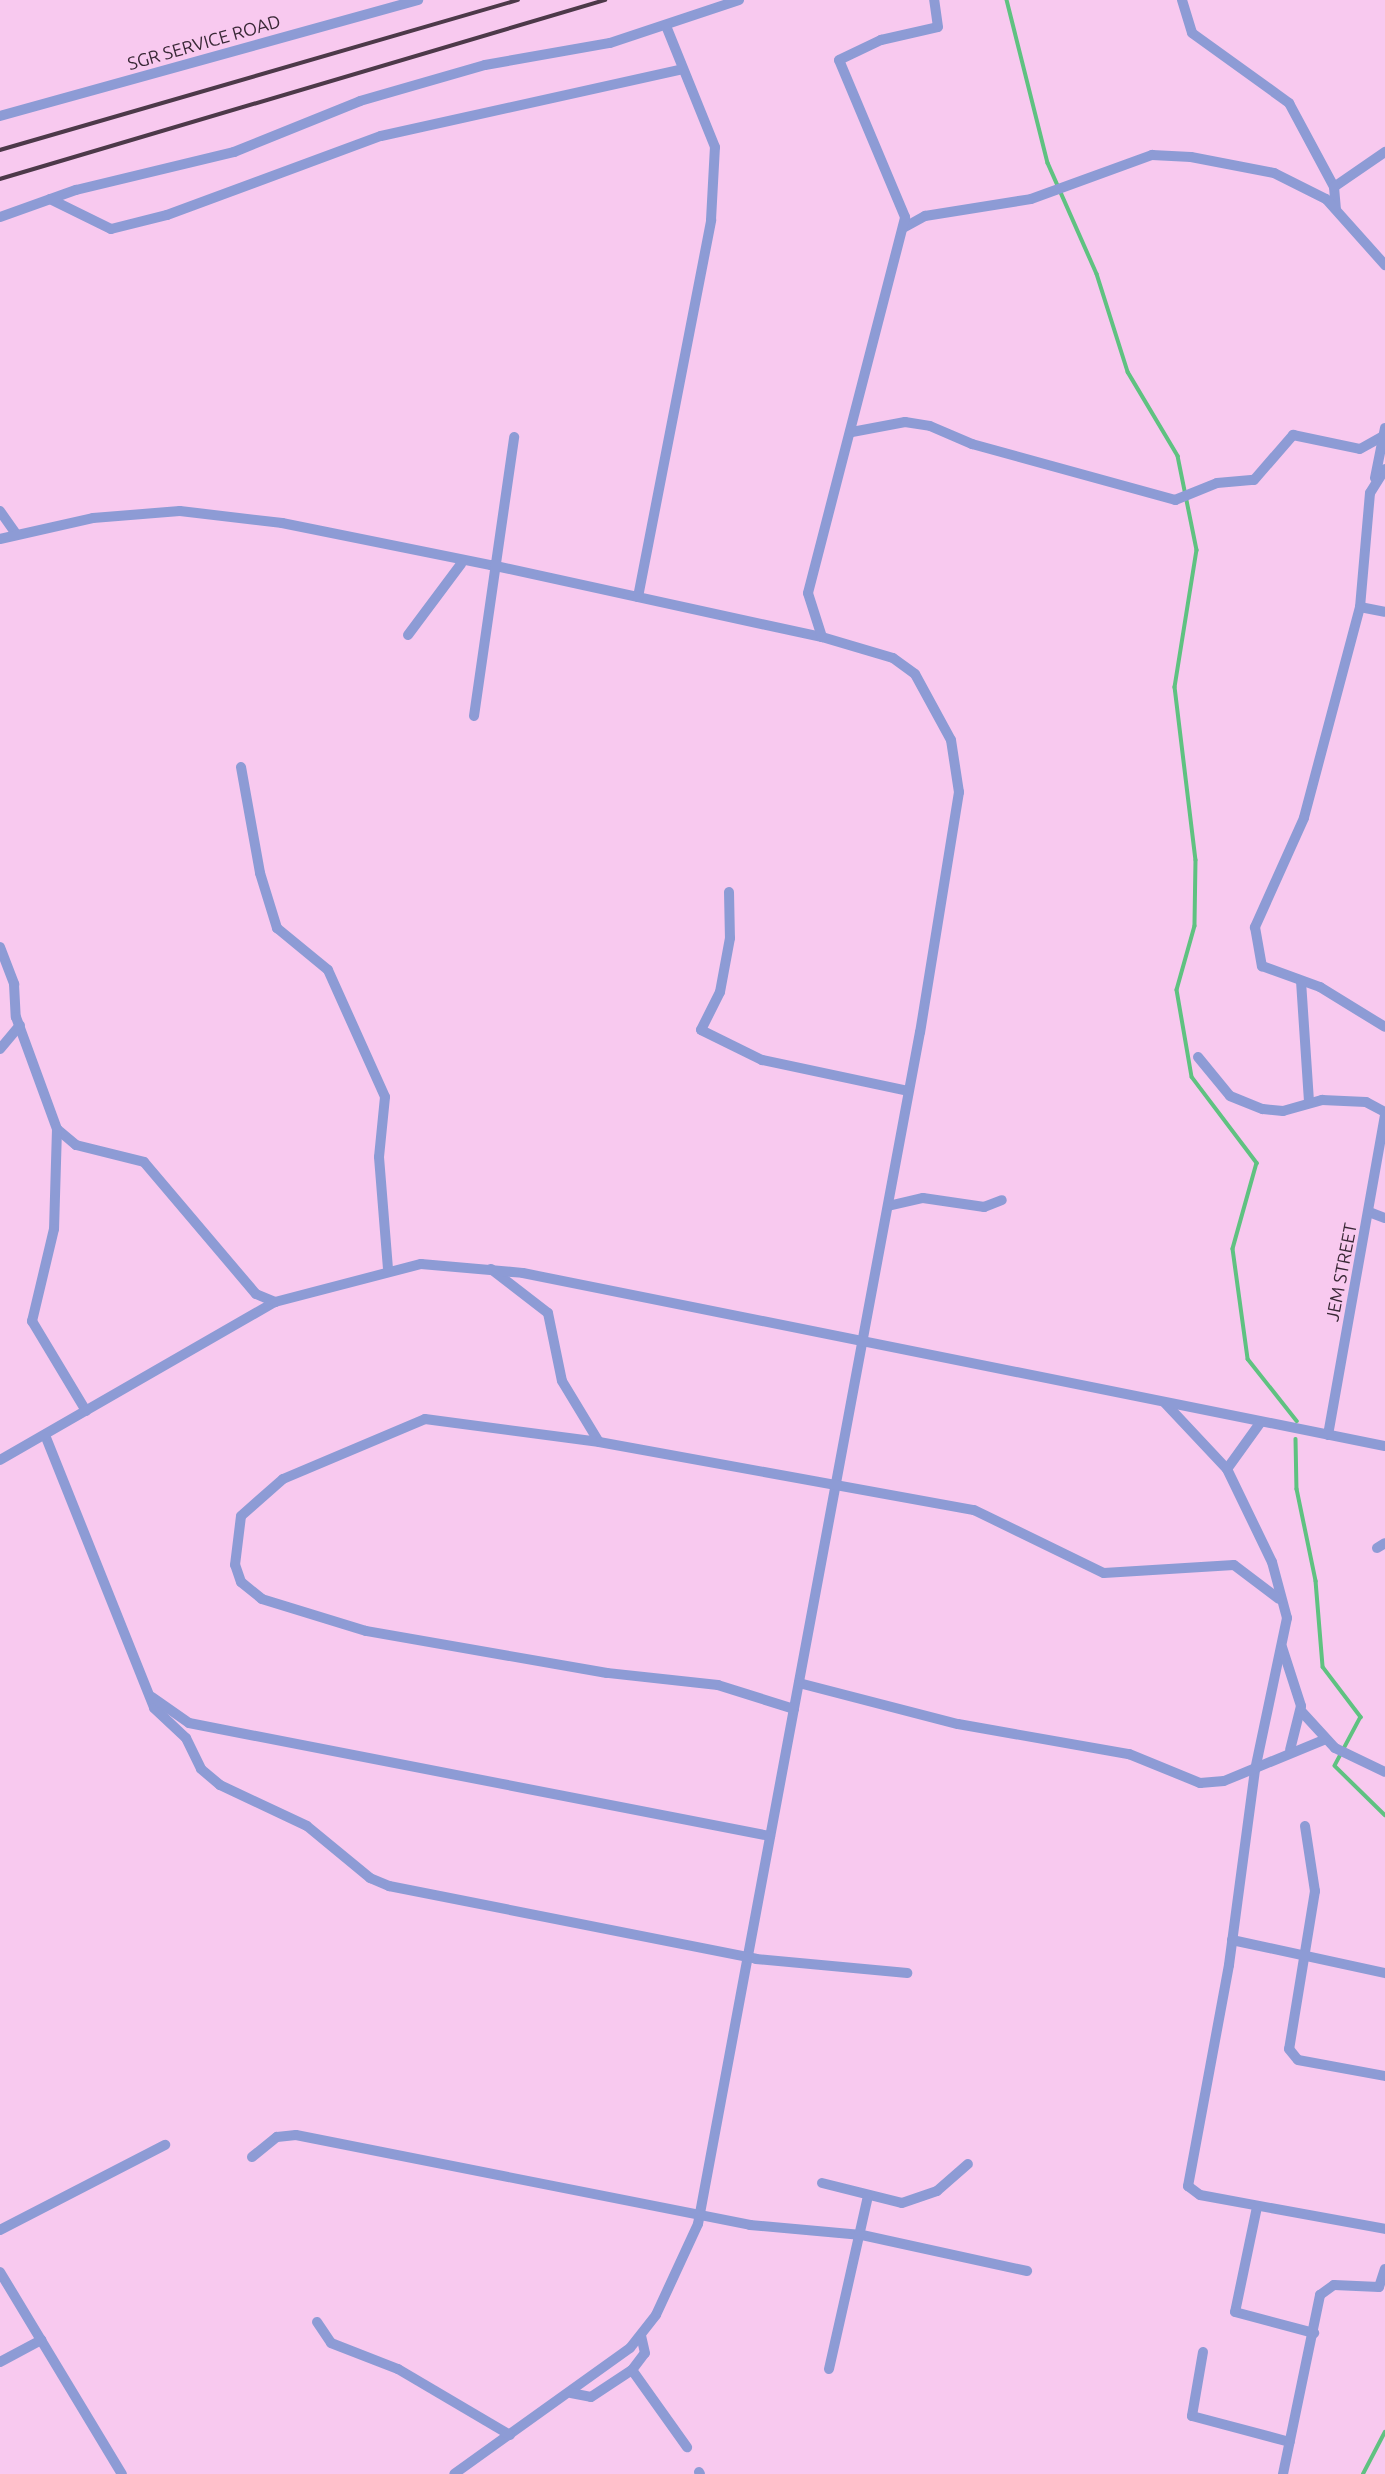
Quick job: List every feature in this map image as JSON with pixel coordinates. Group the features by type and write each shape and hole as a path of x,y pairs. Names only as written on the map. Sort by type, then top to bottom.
{"street":[{"name":"SGR SERVICE ROAD","path":"0,116 418,0"},
{"path":"0,217 50,198 234,152 319,114 485,65 610,43 740,0"},
{"path":"822,637 808,593 852,432 879,299 905,227 901,198 839,60 881,40 938,26 934,0"},
{"path":"1182,0 1192,33 1290,103 1334,187 1336,209"},
{"path":"638,597 711,220 715,147 666,26"},
{"path":"50,198 111,229 167,215 382,136 682,69"},
{"path":"1334,187 1385,152"},
{"path":"905,227 926,216 1031,199 1152,155 1274,173 1336,209 1385,265"},
{"path":"852,432 905,422 930,426 972,444 1175,500 1217,483 1254,480 1293,435 1360,449 1383,433"},
{"path":"1383,433 1360,607 1304,818 1255,927 1262,966 1301,981 1385,1027"},
{"path":"474,716 491,565 513,437"},
{"path":"1375,479 1385,469"},
{"path":"0,511 16,534"},
{"path":"0,539 93,518 180,512 282,523 461,564 491,565 822,637 893,658 915,674 951,740 959,792 838,1485 793,1709 700,2212 674,2281 641,2336 571,2393 454,2474"},
{"path":"408,635 461,564"},
{"path":"1360,607 1385,612"},
{"path":"241,767 277,928 328,970 385,1097 379,1149 388,1268"},
{"path":"730,891 730,938 720,992 702,1030 762,1060 908,1091"},
{"path":"0,947 20,1025 57,1129 54,1229 32,1321 86,1412"},
{"path":"1301,981 1308,1101"},
{"path":"0,1049 20,1025"},
{"path":"1198,1057 1230,1096 1263,1110 1283,1111 1308,1101 1366,1102 1385,1114"},
{"name":"JEM STREET","path":"1328,1435 1385,1114"},
{"path":"57,1129 76,1145 144,1162 256,1294 275,1302"},
{"path":"888,1206 923,1198 984,1207 1002,1200"},
{"path":"1369,1212 1385,1218"},
{"path":"0,1460 275,1302 388,1268 490,1269 1385,1446"},
{"path":"490,1269 548,1313 562,1381 599,1442"},
{"path":"1165,1403 1227,1469 1272,1562 1279,1599 1287,1618 1255,1770 1232,1940 1185,2178 1200,2195 1385,2229"},
{"path":"793,1709 718,1685 607,1673 354,1628 262,1599 242,1582 234,1536 241,1516 265,1491 404,1425 425,1419 599,1442 987,1514 1104,1573 1234,1565 1279,1599"},
{"path":"1227,1469 1260,1423"},
{"path":"45,1435 129,1657 152,1697 156,1713 186,1738 208,1777 307,1826 377,1882 747,1957 907,1973"},
{"path":"1282,1646 1301,1711 1326,1740 1385,1772"},
{"path":"799,1683 958,1724 1129,1754 1200,1783 1255,1770 1290,1750 1326,1740"},
{"path":"152,1697 189,1723 770,1836"},
{"path":"1290,1750 1301,1711"},
{"path":"1305,1826 1315,1891 1292,2056 1385,2076"},
{"path":"1232,1940 1305,1952 1385,1973"},
{"path":"252,2157 277,2137 296,2135 700,2212 750,2225 862,2235 1027,2271"},
{"path":"0,2230 164,2145"},
{"path":"822,2183 868,2196 914,2201 946,2185 968,2164"},
{"path":"829,2369 862,2235 868,2196"},
{"path":"1257,2207 1235,2312 1314,2333"},
{"path":"1283,2474 1320,2295 1334,2285 1379,2287 1385,2269"},
{"path":"0,2272 122,2474"},
{"path":"317,2322 331,2343 398,2369 510,2435"},
{"path":"571,2393 591,2396 632,2370 645,2353 641,2336"},
{"path":"0,2362 40,2340"},
{"path":"1203,2352 1192,2416 1290,2442"},
{"path":"632,2370 687,2447"}],"waterway":[{"path":"1007,0 1048,163 1097,274 1128,372 1178,456 1197,550 1175,687 1196,860 1195,926 1177,990 1192,1077 1257,1163 1233,1249 1248,1359 1297,1421"},
{"path":"1296,1439 1297,1489 1316,1581 1323,1667 1361,1717 1335,1766 1385,1815"},
{"path":"1363,2474 1385,2432"}],"railway":[{"path":"0,150 518,0"},
{"path":"0,179 605,0"}]}
